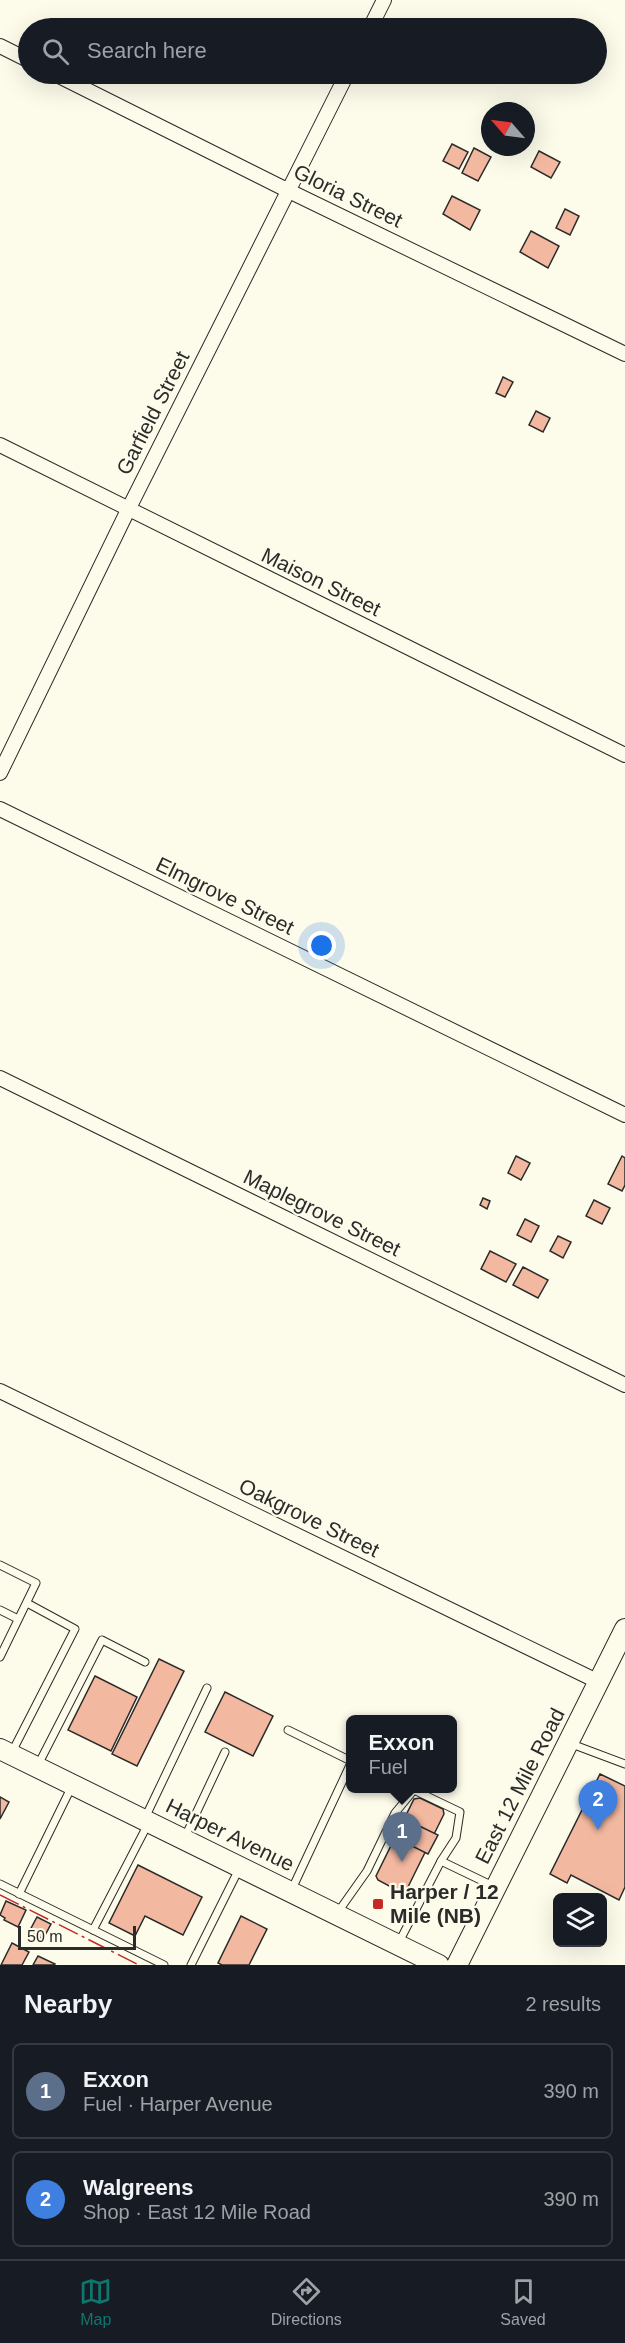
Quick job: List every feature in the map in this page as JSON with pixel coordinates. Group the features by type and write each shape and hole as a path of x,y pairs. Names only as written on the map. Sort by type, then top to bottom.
{"main road":[{"name":"East 12 Mile Road","path":"457,1965 625,1629"},
{"name":"Harper Avenue","path":"6,1751 439,1965"}],"street":[{"path":"375,18 384,0"},
{"path":"0,46 18,55"},
{"name":"Gloria Street","path":"75,84 625,354"},
{"name":"Garfield Street","path":"0,773 128,510 342,84"},
{"name":"Maison Street","path":"0,445 625,754"},
{"name":"Elmgrove Street","path":"0,809 625,1115"},
{"name":"Maplegrove Street","path":"0,1078 625,1384"},
{"name":"Oakgrove Street","path":"0,1391 599,1682"}],"lane":[{"path":"0,1565 36,1583 0,1657"},
{"path":"6,1751 75,1629 27,1603"},
{"path":"0,1610 18,1619"},
{"path":"37,1767 102,1640 145,1662"},
{"path":"93,1930 147,1821 207,1688"},
{"path":"288,1730 346,1759"},
{"path":"569,1743 625,1764"},
{"path":"184,1839 225,1752"},
{"path":"291,1892 346,1773"},
{"path":"20,1894 73,1784"},
{"path":"336,1914 367,1871 395,1813 412,1793"},
{"path":"398,1945 441,1861 456,1838 460,1812 420,1793"},
{"path":"441,1861 496,1887"},
{"path":"191,1965 241,1867"},
{"path":"0,1884 164,1965"}],"building":[{"path":"452,144 468,152 459,169 443,161"},
{"path":"474,148 481,152 481,156 491,157 478,181 462,173"},
{"path":"539,151 560,162 551,178 531,167"},
{"path":"452,196 480,210 470,230 443,214"},
{"path":"565,209 579,216 570,235 556,228"},
{"path":"531,231 559,246 548,268 520,252"},
{"path":"503,377 513,382 505,397 496,393"},
{"path":"536,411 550,418 543,432 529,425"},
{"path":"516,1156 530,1163 521,1180 508,1173"},
{"path":"622,1156 625,1158 625,1185 622,1191 608,1184"},
{"path":"483,1198 490,1201 487,1209 480,1205"},
{"path":"594,1200 610,1208 602,1224 586,1216"},
{"path":"525,1219 539,1226 531,1242 517,1235"},
{"path":"558,1236 571,1242 563,1258 550,1251"},
{"path":"490,1251 516,1264 506,1282 481,1269"},
{"path":"523,1267 548,1280 538,1298 513,1285"},
{"path":"159,1659 184,1671 137,1766 112,1754"},
{"path":"95,1676 137,1697 111,1751 68,1730"},
{"path":"225,1692 273,1716 253,1756 205,1732"},
{"path":"600,1774 625,1786 625,1887 619,1900 571,1875 567,1883 550,1874"},
{"path":"0,1797 9,1802 0,1819"},
{"path":"420,1798 443,1809 444,1814 406,1891 402,1893 378,1880 376,1876 414,1799"},
{"path":"407,1820 438,1835 428,1854 398,1839"},
{"path":"138,1865 202,1897 183,1935 145,1916 135,1936 109,1923"},
{"path":"6,1901 26,1910 18,1927 4,1920 5,1918 0,1915"},
{"path":"241,1916 267,1929 249,1965 222,1965 218,1963"},
{"path":"37,1917 51,1924 43,1939 29,1932"},
{"path":"12,1943 29,1952 22,1965 1,1965"},
{"path":"38,1956 55,1964 33,1965"}],"power":[{"path":"0,1895 139,1965"}],"place":[{"name":"Walgreens","path":"598,1830"},
{"name":"Exxon","path":"402,1862"},
{"name":"Harper / 12 Mile (NB)","path":"378,1904"}]}
